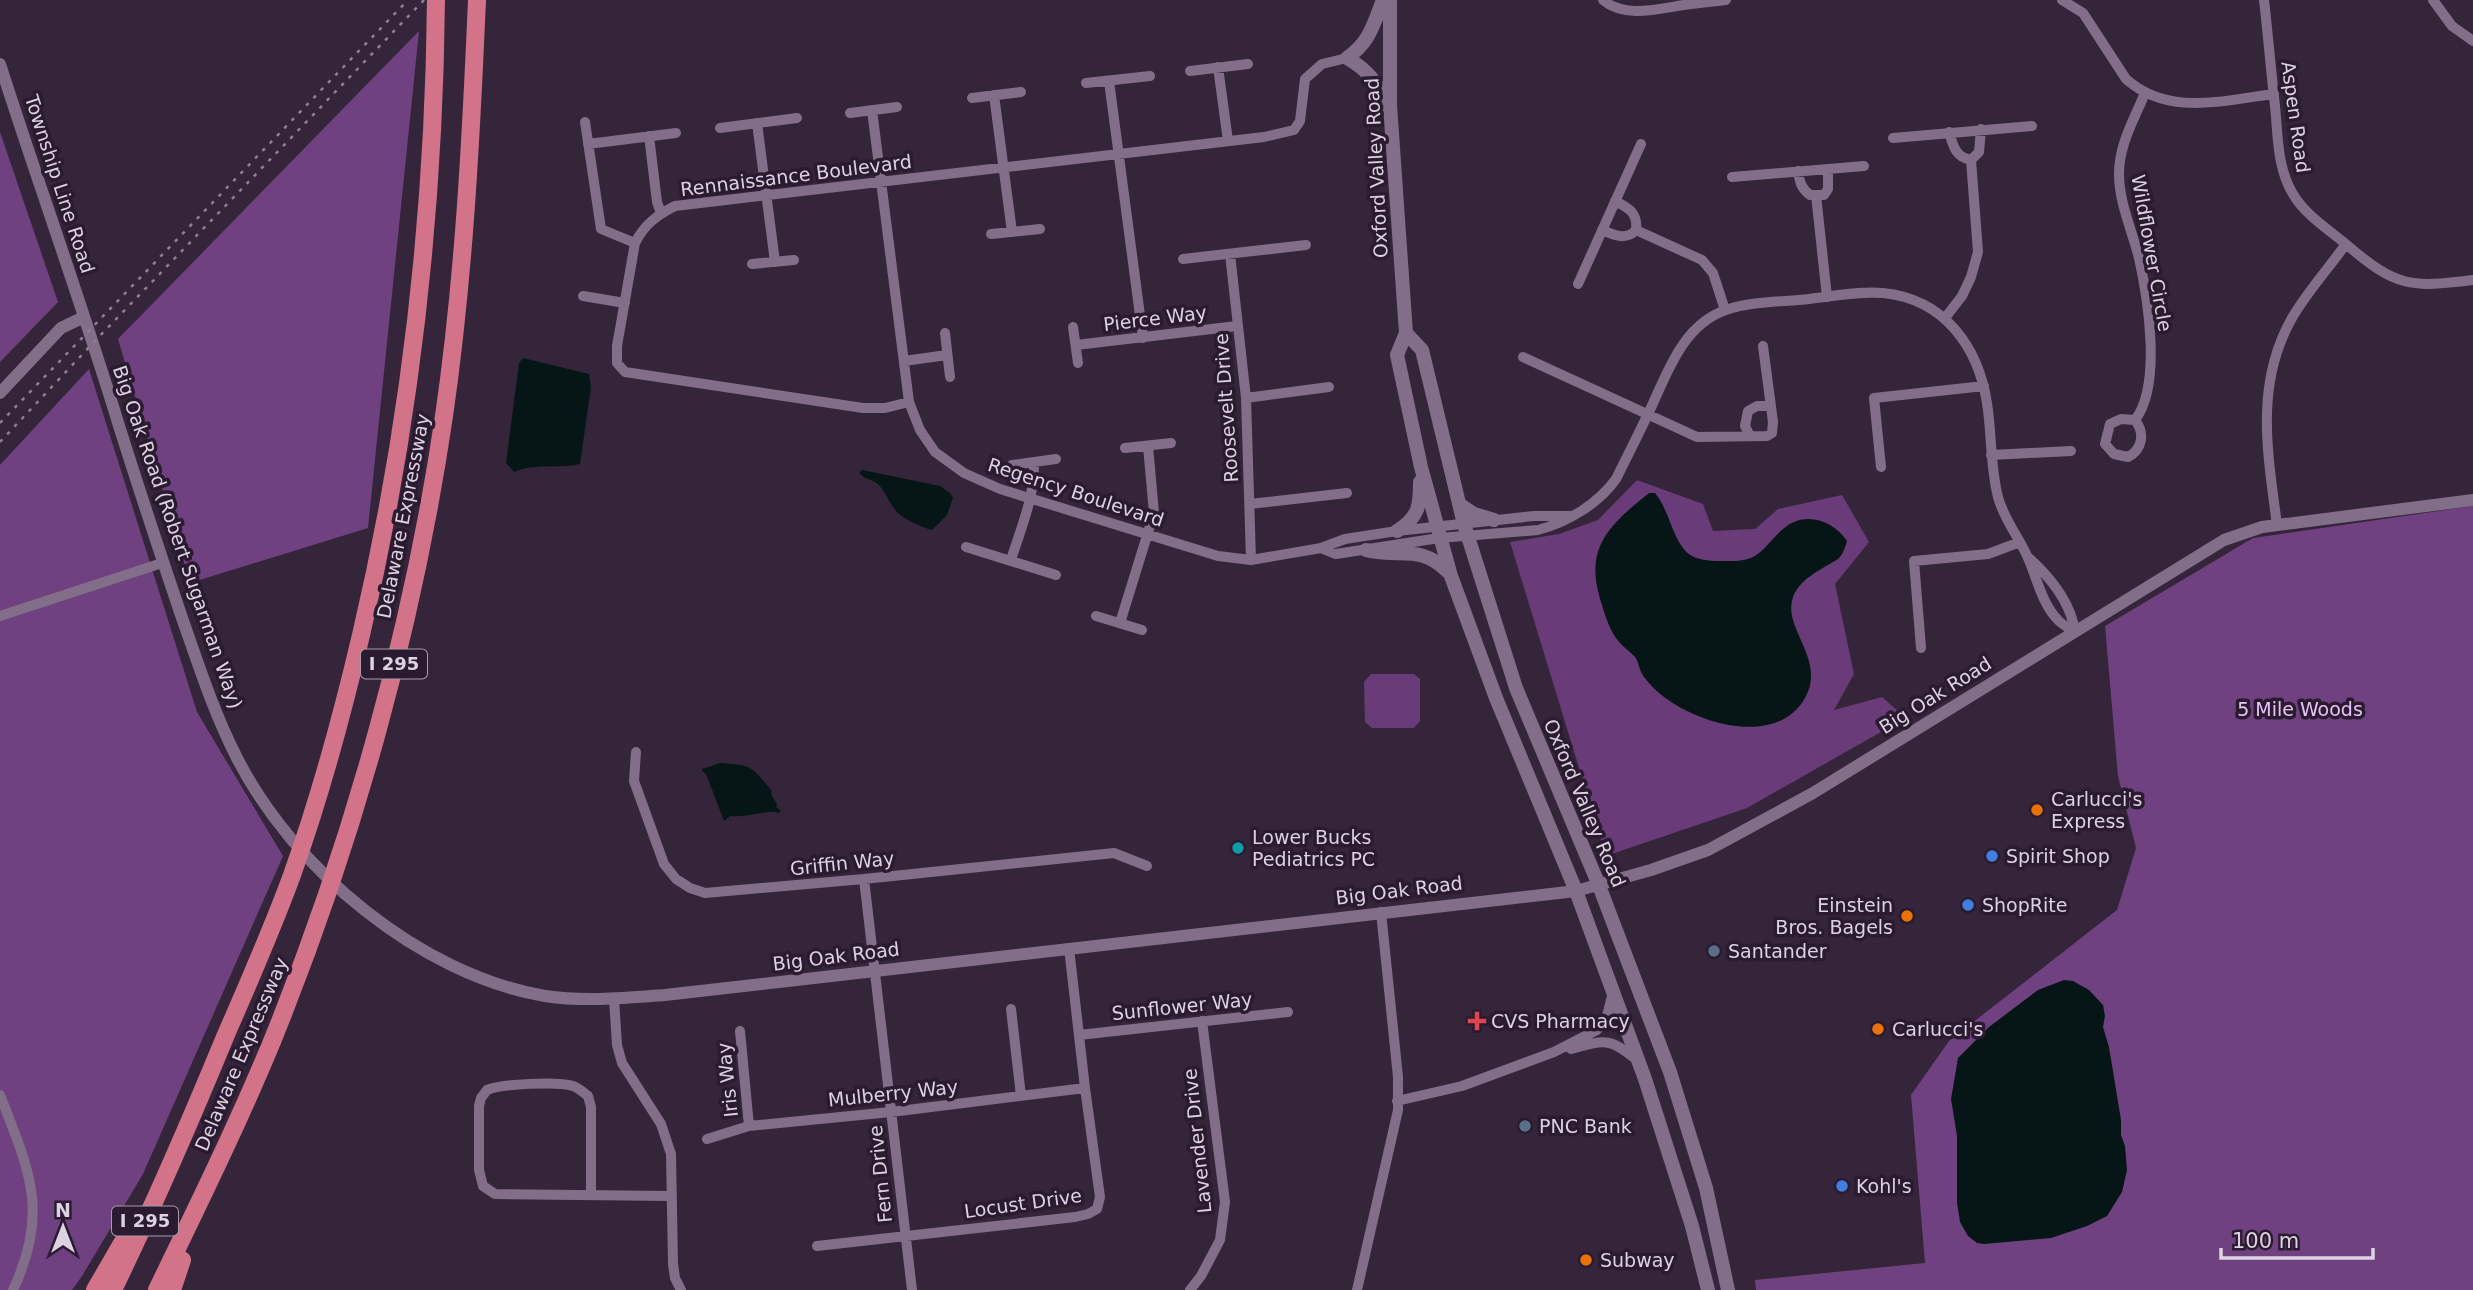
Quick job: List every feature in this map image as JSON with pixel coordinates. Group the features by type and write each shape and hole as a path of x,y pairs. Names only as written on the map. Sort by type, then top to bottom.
{"highway":[{"name":"Delaware Expressway","path":"176,1152 292,874 354,666 385,527 407,398 423,268 432,139 436,0"},
{"name":"Delaware Expressway","path":"157,1290 255,1083 298,974 360,792 402,634 432,489 454,336 468,186 477,0"},
{"path":"95,1290 176,1152"},
{"name":"I 295","path":"113,1290 176,1152"},
{"path":"172,1290 215,1170"}],"main road":[{"path":"1383,0 1369,36 1361,48 1347,58 1365,68 1391,113"},
{"name":"Oxford Valley Road","path":"1390,0 1391,113 1406,333 1397,355 1421,467 1451,576 1496,698 1576,891 1638,1060 1692,1226 1708,1290"},
{"name":"Oxford Valley Road","path":"1406,333 1422,350 1466,530 1516,688 1598,883 1671,1072 1695,1145 1728,1290"},
{"path":"1397,531 1408,524 1420,507 1421,467"},
{"path":"1459,504 1474,514 1494,520"},
{"path":"1366,550 1378,553 1420,553 1437,561 1451,576"}],"street":[{"path":"1603,0 1613,7 1631,11 1726,0"},
{"path":"2062,0 2083,13 2118,69 2134,87 2146,93 2167,102 2180,103 2274,94"},
{"path":"2083,13 2086,0"},
{"name":"Aspen Road","path":"2264,0 2280,153 2287,183 2306,210 2382,272 2407,283 2432,285 2473,279"},
{"path":"2433,0 2452,26 2473,41"},
{"name":"Rennaissance Boulevard","path":"909,402 886,408 863,408 625,373 617,363 617,346 635,243 641,232 660,213 675,206 1228,141 1294,130 1300,121 1305,79 1322,64 1347,58"},
{"name":"Township Line Road","path":"0,64 84,317"},
{"path":"1190,71 1248,64"},
{"path":"1218,67 1228,141"},
{"path":"1086,83 1150,76"},
{"path":"1108,81 1143,338"},
{"path":"972,98 1021,92"},
{"name":"Wildflower Circle","path":"2135,420 2148,393 2149,335 2139,260 2121,196 2119,175 2124,141 2146,93"},
{"path":"994,94 1013,232"},
{"path":"850,113 897,107"},
{"name":"Regency Boulevard","path":"872,110 909,402 919,430 935,452 964,473 1000,489 1218,556 1251,560 1321,548 1345,539 1397,531 1438,532"},
{"path":"720,128 797,118"},
{"path":"585,122 601,229 635,243"},
{"path":"757,123 775,261"},
{"path":"1893,138 2032,125"},
{"path":"1945,318 1962,296 1978,252 1971,160 1979,152 1981,129"},
{"path":"1949,132 1955,151 1961,157 1971,160"},
{"path":"588,144 676,133"},
{"path":"649,136 660,213"},
{"path":"1578,284 1641,144"},
{"path":"1732,177 1864,166"},
{"path":"1798,171 1803,189 1810,195 1824,195 1828,189 1828,169"},
{"path":"1816,195 1827,297"},
{"path":"1602,230 1628,236 1636,230 1634,213 1615,201"},
{"path":"990,234 1040,229"},
{"path":"1636,230 1702,260 1713,273 1725,310"},
{"path":"2277,525 2265,426 2275,361 2290,321 2303,299 2346,244"},
{"path":"1183,259 1306,245"},
{"name":"Roosevelt Drive","path":"1230,254 1246,398 1251,560"},
{"path":"752,264 794,260"},
{"path":"1438,532 1538,530 1551,527 1583,510 1608,490 1616,479 1681,346 1698,327 1725,310 1752,304 1861,293 1891,294 1920,303 1945,318 1975,358 1984,386 1991,455 2002,512 2020,542 2038,587 2057,620 2075,632"},
{"path":"583,296 625,303"},
{"path":"0,393 61,328 84,317"},
{"name":"Big Oak Road (Robert Sugarman Way)","path":"84,317 162,563 218,717 263,803 289,836"},
{"name":"Pierce Way","path":"1076,345 1237,326"},
{"path":"1073,327 1078,363"},
{"path":"945,333 950,377"},
{"path":"1523,356 1696,437 1767,436 1772,433 1771,407 1763,346"},
{"path":"904,361 947,355"},
{"path":"1881,467 1874,398 1984,386"},
{"path":"1246,398 1329,387"},
{"path":"1750,436 1745,426 1748,411 1757,406 1771,407"},
{"path":"1125,448 1171,443"},
{"path":"1120,623 1154,513 1148,446"},
{"path":"1991,455 2071,450"},
{"path":"1012,465 1056,459"},
{"path":"1011,561 1031,498 1034,462"},
{"path":"1250,504 1347,493"},
{"name":"Big Oak Road","path":"289,836 313,864 348,897 373,917 424,950 493,982 564,998 614,999 1576,891 1651,870 1726,841 1813,793 2205,550 2245,531 2473,500"},
{"path":"1466,530 1494,520 1571,516"},
{"name":"Regency Boulevard","path":"1321,548 1336,554 1366,550 1438,532"},
{"path":"1921,648 1914,561 1988,554 2020,542"},
{"path":"966,547 1056,575"},
{"path":"2028,558 2048,575 2073,613 2075,632"},
{"path":"0,617 162,563"},
{"path":"1096,616 1142,630"},
{"name":"Griffin Way","path":"636,752 634,781 664,864 676,879 705,893 1114,852 1147,866"},
{"name":"Fern Drive","path":"864,879 912,1290"},
{"path":"1357,1290 1398,1112 1398,1077 1381,912"},
{"name":"Locust Drive","path":"817,1246 1075,1216 1097,1209 1100,1197 1069,948"},
{"path":"1397,1101 1461,1086 1554,1052 1597,1030 1606,1020 1613,992"},
{"path":"614,999 617,1045 622,1063 661,1124 671,1154 673,1264 675,1278 681,1290"},
{"path":"1011,1009 1021,1096"},
{"name":"Sunflower Way","path":"1079,1035 1288,1012"},
{"name":"Lavender Drive","path":"1190,1290 1201,1276 1220,1240 1224,1202 1202,1021"},
{"name":"Iris Way","path":"740,1031 749,1126"},
{"path":"1554,1052 1607,1041 1618,1045 1638,1060"},
{"path":"591,1194 591,1107 587,1096 571,1086 556,1084 508,1086 487,1090 479,1106 479,1170 483,1186 495,1194 671,1196"},
{"name":"Mulberry Way","path":"707,1139 749,1126 1085,1088"},
{"path":"0,1095 24,1157 32,1189 34,1214 30,1241 13,1290"}],"shaded area":[{"path":"523,358 589,374 591,387 580,464 514,472 506,463 519,363"},
{"path":"862,470 940,486 953,498 947,515 932,530 918,525 897,512 878,484 859,473"},
{"path":"1637,480 1703,504 1713,531 1755,529 1778,509 1842,495 1869,542 1835,584 1854,674 1834,710 1882,697 1899,712 1902,720 1747,808 1606,856 1510,542 1559,534 1598,520"},
{"path":"1649,493 1655,493 1660,500 1684,549 1699,559 1731,561 1751,558 1783,529 1800,520 1826,523 1847,541 1840,557 1804,581 1792,601 1791,612 1811,671 1805,698 1792,714 1775,723 1755,727 1734,726 1692,713 1653,688 1641,672 1635,657 1614,634 1605,615 1597,586 1597,554 1621,517"},
{"path":"1371,674 1414,674 1420,679 1420,721 1414,728 1372,728 1365,722 1364,682"},
{"path":"720,763 750,768 772,791 776,807 781,811 730,816 724,821 706,774 702,771"},
{"path":"2064,980 2073,981 2089,990 2103,1005 2103,1027 2109,1047 2121,1135 2125,1146 2127,1170 2122,1192 2107,1216 2087,1226 2051,1238 1977,1243 1968,1236 1960,1222 1957,1203 1957,1136 1951,1099 1958,1058 1989,1027 2038,990"}],"green space":[{"path":"419,31 368,528 190,583 118,339"},
{"path":"0,132 58,302 0,362"},
{"path":"89,369 197,712 283,856 143,1174 82,1276 72,1290 0,1290 0,465"},
{"name":"5 Mile Woods","path":"2473,506 2473,1290 1756,1290 1755,1280 1925,1263 1911,1095 1949,1041 2117,910 2136,848 2118,776 2105,626 2253,538"}],"railway":[{"path":"0,423 408,0"},
{"path":"0,442 424,0"}],"place":[{"name":"Carlucci's Express","path":"2037,810"},
{"name":"Lower Bucks Pediatrics PC","path":"1238,848"},
{"name":"Spirit Shop","path":"1992,856"},
{"name":"ShopRite","path":"1968,905"},
{"name":"Einstein Bros. Bagels","path":"1907,916"},
{"name":"Santander","path":"1714,951"},
{"name":"CVS Pharmacy","path":"1477,1021"},
{"name":"Carlucci's","path":"1878,1029"},
{"name":"PNC Bank","path":"1525,1126"},
{"name":"Kohl's","path":"1842,1186"},
{"name":"Subway","path":"1586,1260"}]}
